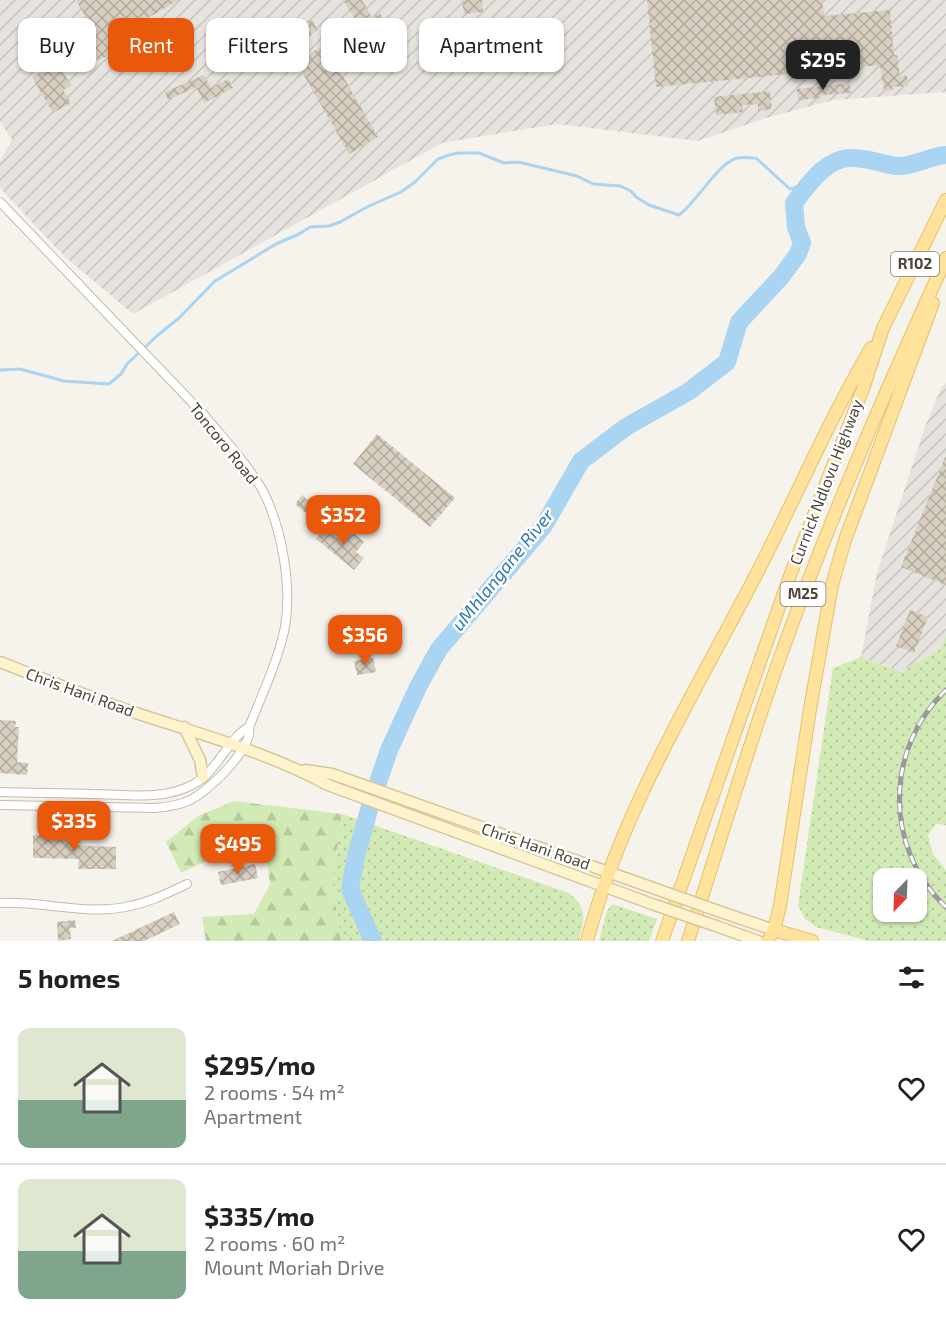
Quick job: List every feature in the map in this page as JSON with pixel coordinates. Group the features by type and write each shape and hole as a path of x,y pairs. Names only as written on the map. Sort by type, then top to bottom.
{"main road":[{"name":"Curnick Ndlovu Highway","path":"662,941 791,573 863,389 884,328 946,200"},
{"name":"Curnick Ndlovu Highway","path":"688,941 781,654 821,548 881,400 946,260"},
{"path":"812,941 771,936 787,870 822,636 838,562 932,307 946,260"},
{"path":"587,941 608,872 646,787 850,385 884,328"},
{"name":"Chris Hani Road","path":"0,662 139,714 232,744 297,768 328,785 758,941"},
{"path":"183,727 200,760 203,777"},
{"name":"Chris Hani Road","path":"297,768 332,774 434,810 721,912 771,936"}],"street":[{"name":"Toncoro Road","path":"0,202 205,416 232,448 263,492 281,540 287,600 285,626 279,648 249,727 203,777"},
{"name":"Toncoro Road","path":"243,749 250,736 249,727"},
{"path":"0,805 155,808 174,806 188,801 210,787 243,749"},
{"path":"0,792 165,794 193,785 203,777"},
{"path":"0,903 97,909 128,907 155,899 187,884"}],"shaded area":[{"path":"0,0 946,0 946,92 834,100 766,118 698,141 557,124 442,143 133,314 64,256 0,188 0,161 12,140 0,121"},
{"path":"946,383 946,635 941,649 900,672 861,657 877,573 925,427 941,388"}],"green space":[{"path":"946,635 946,825 936,824 928,835 933,854 946,870 946,941 869,941 816,927 805,919 798,905 833,668 861,657 901,672 941,649"},
{"path":"234,801 342,814 332,882 341,941 206,941 202,917 254,914 270,884 266,854 241,845 181,873 166,842 198,816"},
{"path":"342,814 569,893 580,904 582,910 579,941 341,941 332,882"},
{"path":"612,904 657,919 649,941 599,941 607,911"}],"building":[{"path":"76,0 179,0 148,18 108,18 108,55 98,61 96,58 96,18 81,18 85,16"},
{"path":"343,0 362,0 372,17 380,13 383,18 354,18"},
{"path":"462,0 482,0 483,12 464,14"},
{"path":"647,0 822,0 824,16 890,10 894,55 897,55 900,77 907,76 908,86 892,87 893,90 884,91 880,65 656,87"},
{"path":"311,19 318,30 309,35 309,20"},
{"path":"321,47 321,72 341,72 378,137 349,154 302,72 309,72 309,54"},
{"path":"41,72 63,72 71,85 63,90 71,103 53,113 32,77"},
{"path":"204,75 211,88 228,79 233,88 204,103 196,87 168,100 165,92"},
{"path":"850,83 851,93 821,95 821,98 798,100 797,89"},
{"path":"770,91 772,109 758,111 758,104 742,105 743,112 716,115 714,97"},
{"path":"377,434 455,498 430,527 353,464"},
{"path":"946,455 946,585 901,567"},
{"path":"302,495 320,511 313,519 295,504"},
{"path":"325,527 340,539 349,529 364,542 356,552 364,558 354,570 316,539"},
{"path":"910,610 928,617 914,653 896,646"},
{"path":"390,621 392,631 376,638 374,625"},
{"path":"373,658 376,672 357,675 354,661"},
{"path":"0,720 16,721 15,727 19,727 17,762 28,763 27,775 0,773"},
{"path":"33,835 71,836 71,845 116,847 116,869 78,869 79,859 33,858"},
{"path":"255,864 258,878 221,885 218,872"},
{"path":"174,912 180,924 144,941 112,941"},
{"path":"75,920 76,928 70,928 71,939 58,941 57,922"}],"waterway":[{"path":"0,370 20,369 64,381 109,384 215,281 276,244 310,227 329,226 340,222 401,192 415,182 438,159 449,155 479,153 504,163 518,162 577,176 593,184 620,186 631,191 649,205 679,215 722,167 737,158 756,158 790,189 809,184"},
{"name":"uMhlangane River","path":"373,941 350,889 356,856 389,750 418,687 439,649 543,527 581,461 626,427 688,392 727,362 739,322 781,277 798,254 802,243 796,227 794,203 818,174 841,159 862,159 903,166 946,155"}],"railway":[{"path":"946,690 926,714 911,741 902,769 900,799 902,828 911,857 926,883 946,907"}]}
